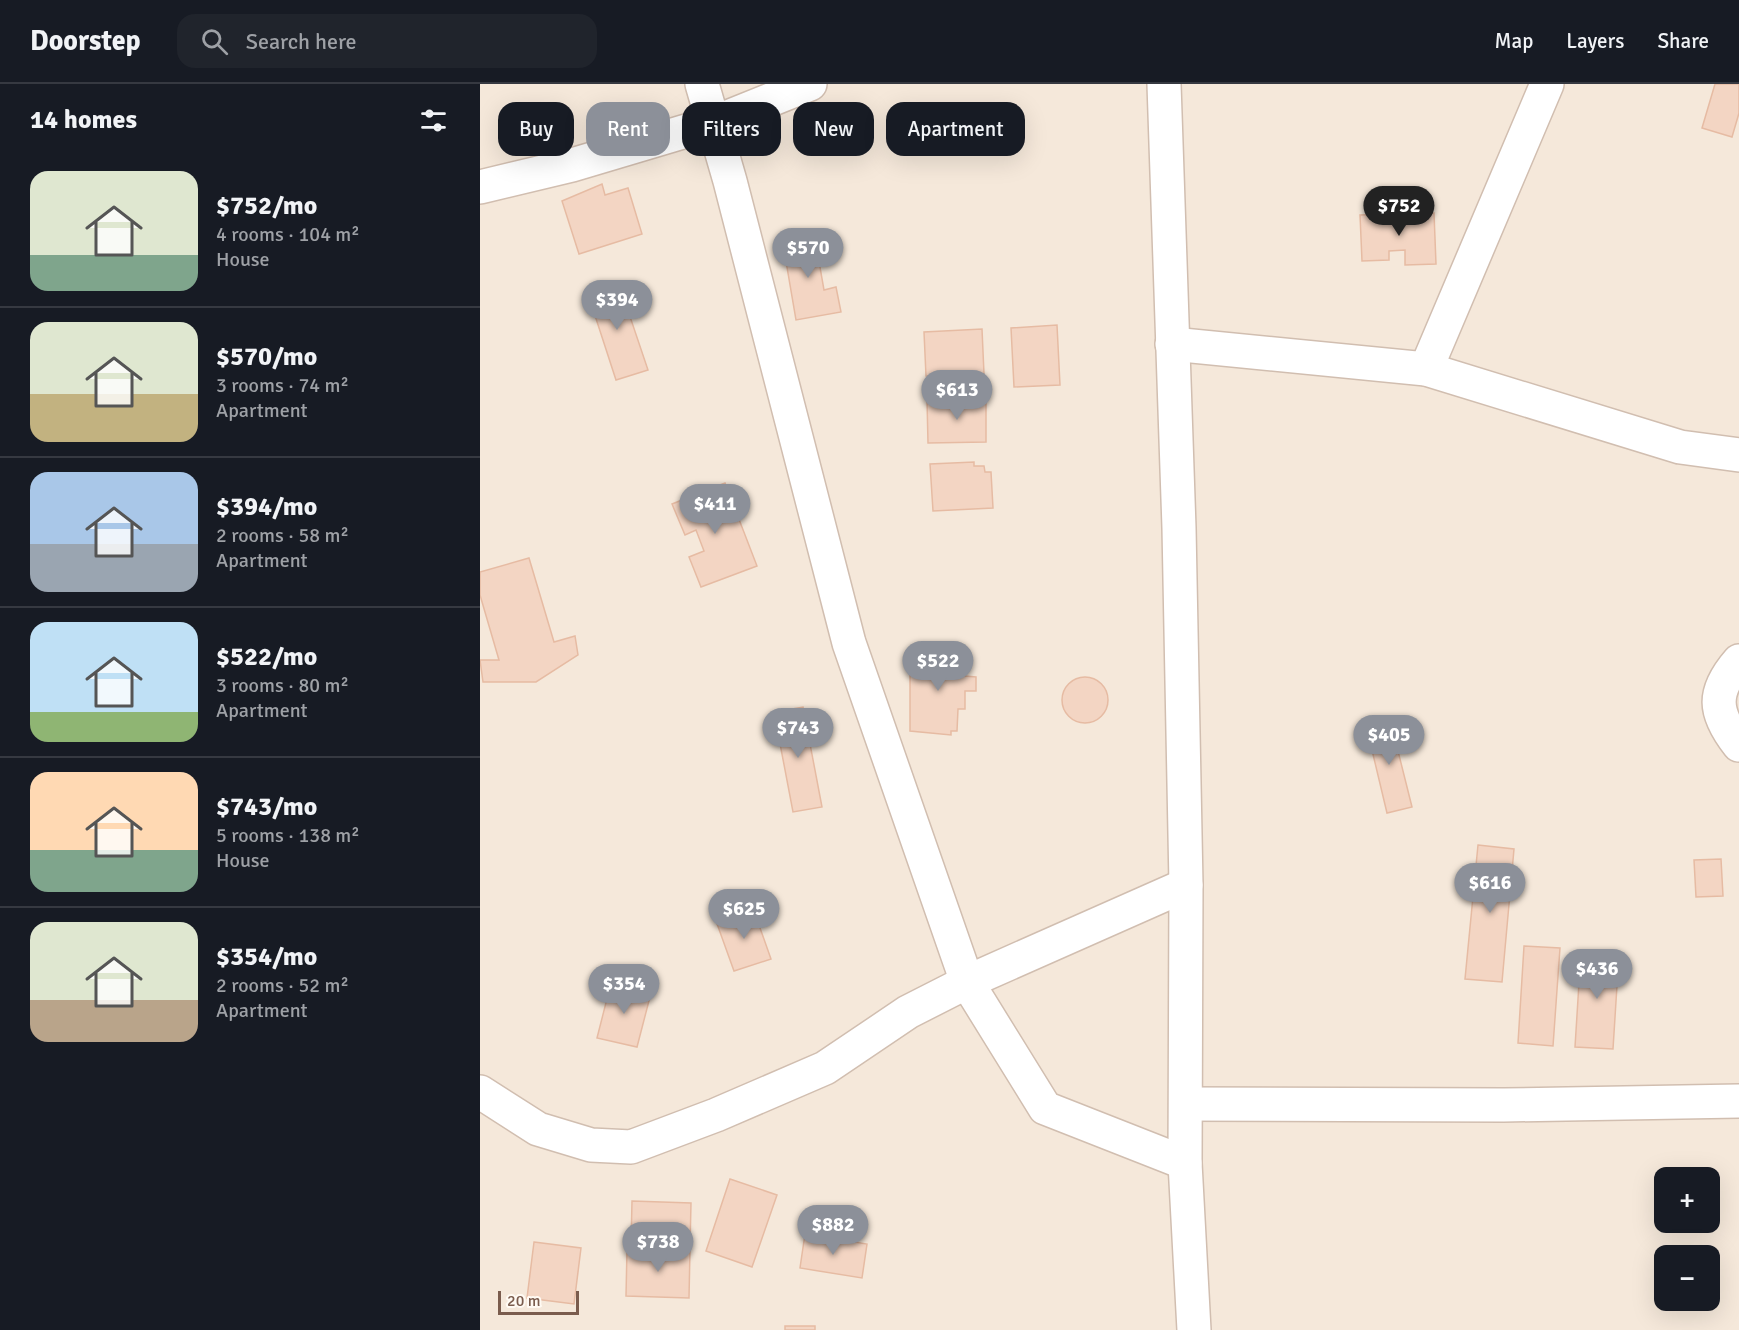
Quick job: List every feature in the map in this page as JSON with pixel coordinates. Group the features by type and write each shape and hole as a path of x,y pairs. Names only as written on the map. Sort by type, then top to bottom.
{"street":[{"path":"702,84 707,102"},
{"path":"765,102 810,84"},
{"path":"1164,84 1179,528 1186,885 1185,1163 1194,1330"},
{"path":"1426,369 1547,84"},
{"path":"480,187 572,165 682,132"},
{"path":"722,156 849,643 967,982 1045,1108 1185,1163"},
{"path":"1172,344 1426,369 1680,447 1739,455"},
{"path":"1739,661 1719,690 1719,708 1739,745"},
{"path":"480,1092 538,1129 591,1145 631,1147 716,1115 825,1068 908,1012 967,982 1186,885"},
{"path":"1186,1104 1504,1105 1739,1101"}],"shaded area":[{"path":"480,84 1739,84 1739,1330 480,1330"}],"building":[{"path":"1715,84 1739,84 1739,113 1732,137 1702,128"},
{"path":"602,184 605,195 628,188 642,234 579,254 562,201"},
{"path":"1434,213 1436,264 1405,265 1405,250 1389,251 1389,260 1362,261 1360,215"},
{"path":"814,233 824,290 836,287 841,312 796,320 782,238"},
{"path":"618,281 648,370 616,380 587,291"},
{"path":"1057,325 1060,385 1014,387 1011,328"},
{"path":"982,329 984,374 926,376 924,332"},
{"path":"986,399 986,442 928,443 927,400"},
{"path":"974,462 974,466 984,466 985,472 991,472 993,508 933,511 930,464"},
{"path":"725,483 757,566 701,587 689,557 704,551 696,530 685,535 672,504"},
{"path":"529,558 554,642 575,636 578,655 536,682 483,682 480,660 499,660 480,595 480,572"},
{"path":"932,650 953,650 953,655 965,655 965,676 976,677 976,691 965,691 965,709 958,709 957,731 951,731 951,735 910,731 910,659 931,660"},
{"path":"1085,677 1101,684 1108,700 1101,716 1085,723 1069,716 1062,700 1069,684"},
{"path":"803,707 822,807 793,812 774,712"},
{"path":"1390,719 1412,807 1387,813 1366,725"},
{"path":"1478,845 1514,849 1502,982 1465,979"},
{"path":"1721,859 1723,896 1696,897 1694,860"},
{"path":"753,908 771,959 734,971 716,921"},
{"path":"1524,946 1560,948 1553,1046 1518,1043"},
{"path":"1581,951 1619,954 1613,1049 1575,1047"},
{"path":"611,983 651,993 637,1047 597,1038"},
{"path":"730,1179 777,1195 752,1267 706,1251"},
{"path":"632,1201 691,1203 690,1246 631,1245"},
{"path":"805,1234 867,1244 862,1278 800,1268"},
{"path":"534,1242 581,1248 574,1304 527,1298"},
{"path":"627,1249 690,1250 689,1298 626,1296"},
{"path":"785,1326 815,1326 815,1330 785,1330"}]}
